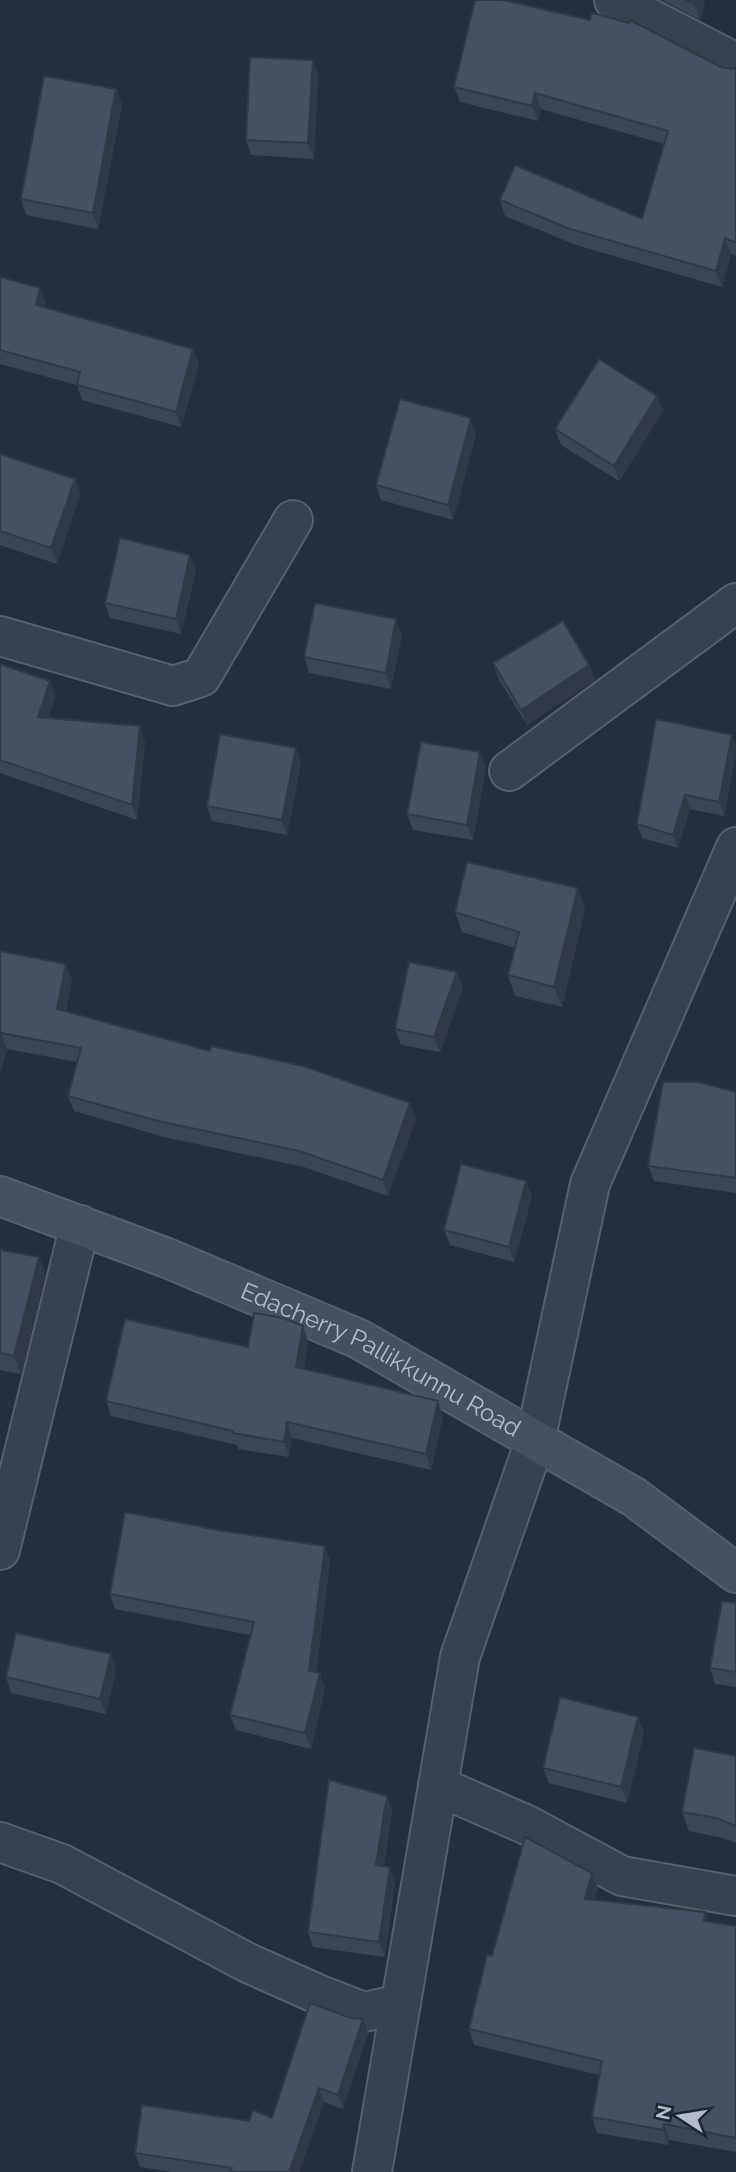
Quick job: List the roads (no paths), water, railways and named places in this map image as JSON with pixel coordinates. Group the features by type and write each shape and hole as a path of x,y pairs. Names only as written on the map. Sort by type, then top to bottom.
{"main road":[{"name":"Edacherry Pallikkunnu Road","path":"0,1196 80,1225 359,1339 634,1497 736,1573"}],"street":[{"path":"614,0 736,63"},
{"path":"0,636 173,686 201,677 293,520"},
{"path":"509,771 736,603"},
{"path":"372,2172 460,1657 535,1441 590,1184 736,847"},
{"path":"0,1550 80,1225"},
{"path":"438,1786 527,1825 622,1876 736,1896"},
{"path":"0,1842 62,1864 248,1964 320,1995 364,2012 401,2004"}]}
